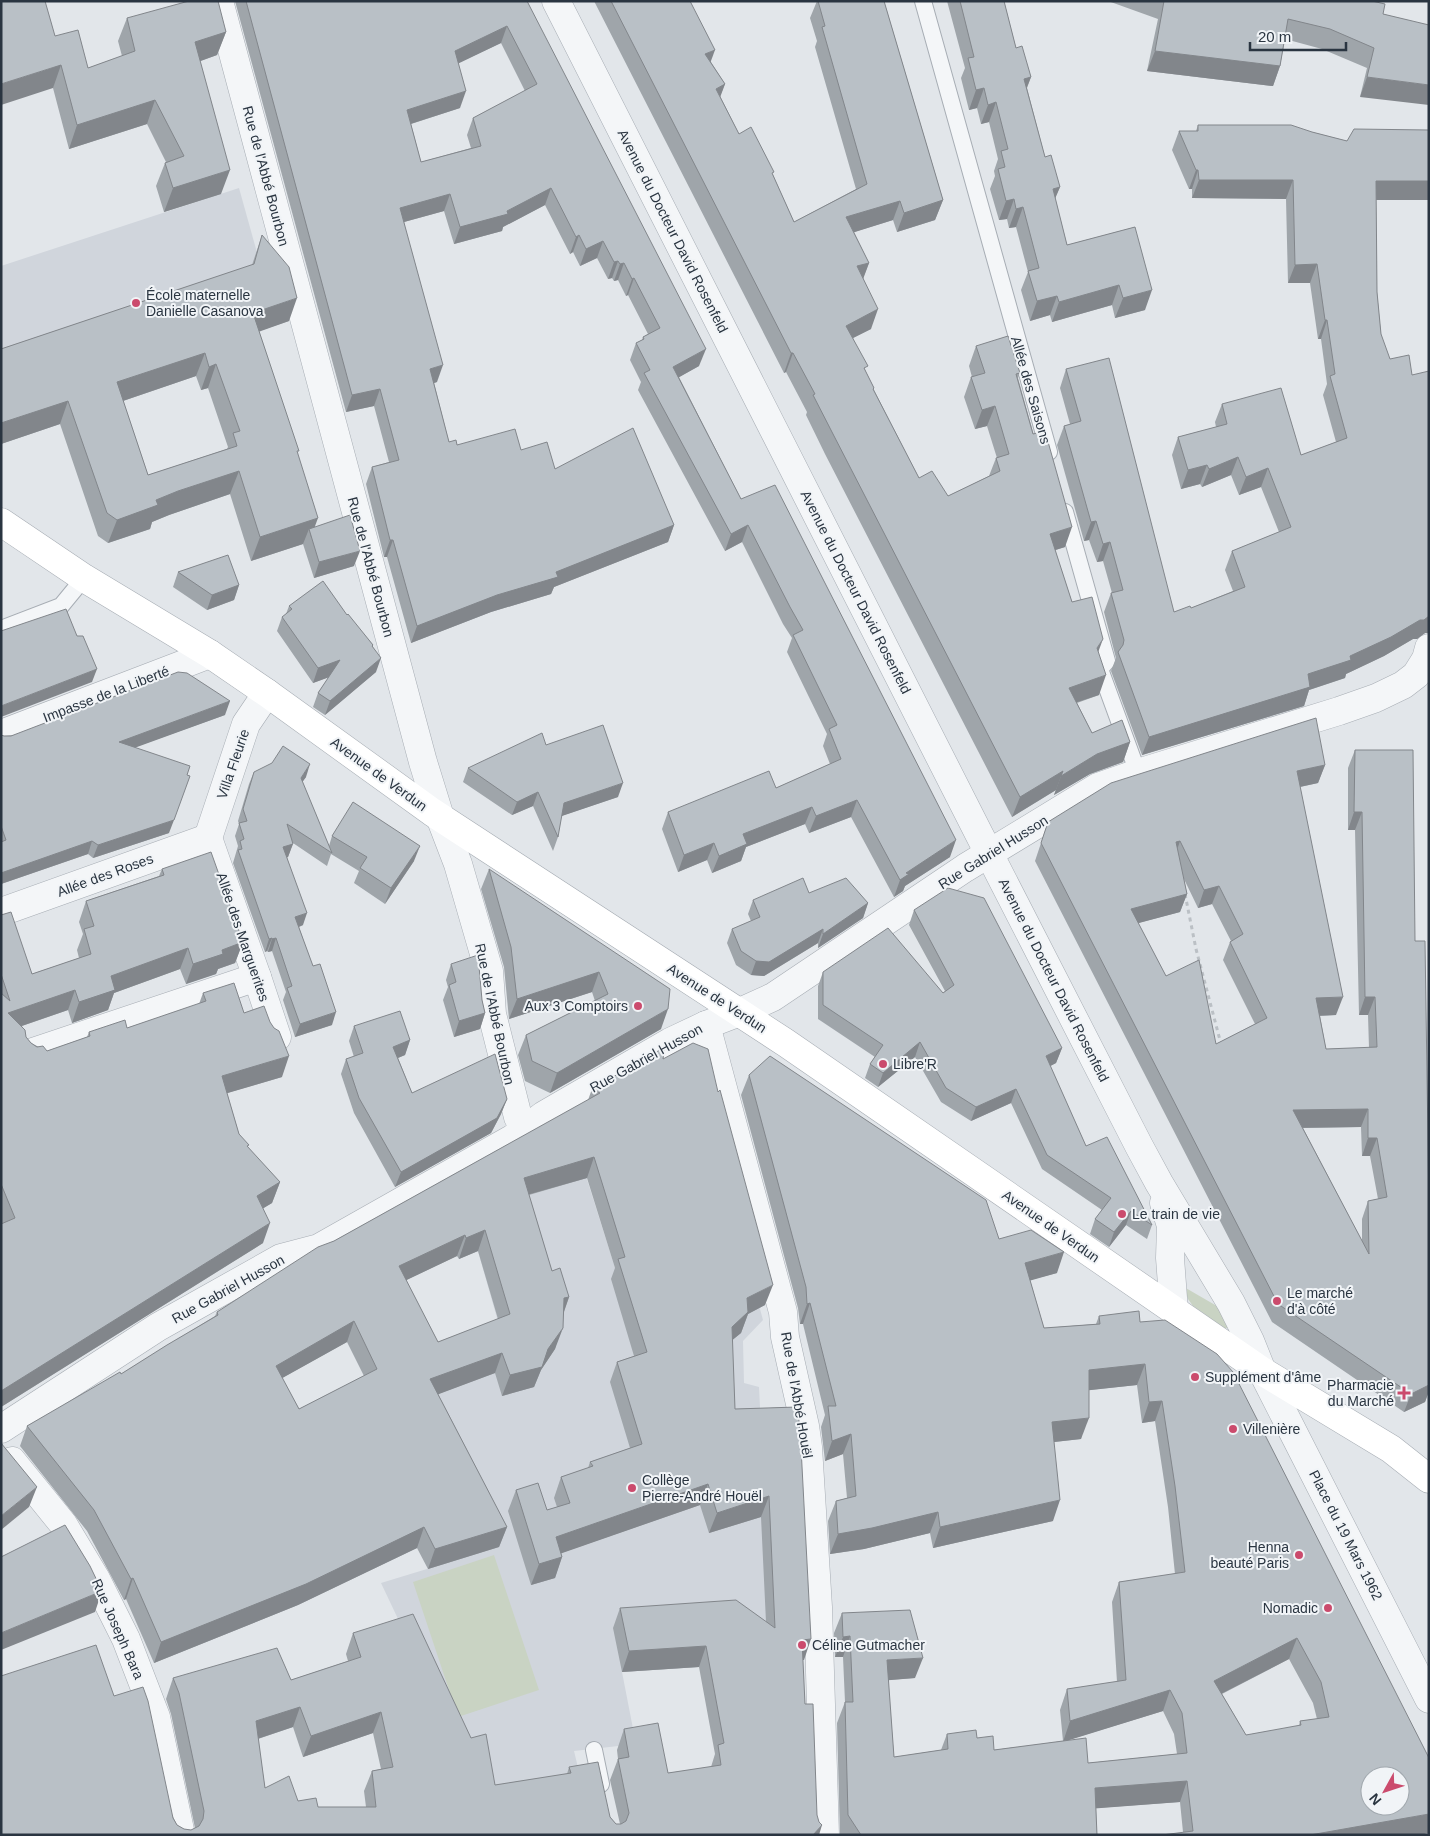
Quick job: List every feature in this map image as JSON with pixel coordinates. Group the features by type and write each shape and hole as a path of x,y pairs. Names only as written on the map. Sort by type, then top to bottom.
{"street":[{"name":"Rue de l'Abbé Bourbon","path":"219,1 420,752 440,818 458,864 489,971 492,1014 518,1117 525,1130"},
{"name":"Avenue du Docteur David Rosenfeld","path":"556,1 1158,1183 1231,1303 1250,1341 1262,1371"},
{"name":"Avenue de Verdun","path":"1,522 84,578 210,654 440,818 740,1012 1262,1371 1391,1450 1428,1477"},
{"name":"Rue Gabriel Husson","path":"1,1429 158,1327 281,1258 319,1248 512,1139 544,1115 670,1042 706,1024 740,1012 773,997 989,853 1098,787 1339,712 1403,685 1423,679 1429,648"},
{"name":"Impasse de la Liberté","path":"1,734 210,654"},
{"name":"Villa Fleurie","path":"208,838 246,724 267,693"},
{"name":"Allée des Roses","path":"1,912 208,838"},
{"name":"Allée des Marguerites","path":"208,838 277,1037"},
{"path":"33,1052 257,977"},
{"name":"Rue de l'Abbé Houël","path":"706,1024 783,1312 785,1337 805,1426 818,1607 825,1835"},
{"name":"Avenue du Docteur David Rosenfeld","path":"1158,1183 1171,1226 1170,1258 1174,1311"},
{"name":"Place du 19 Mars 1962","path":"1262,1371 1429,1699"},
{"name":"Rue Joseph Bara","path":"1,1448 63,1524 96,1579 126,1639 156,1717 181,1835"}],"lane":[{"name":"Allée des Saisons","path":"923,1 1054,470"},
{"path":"1062,499 1107,662 1100,669 1138,773"},
{"path":"1,628 61,606 84,578"},
{"path":"594,1750 604,1796"}],"path":[{"path":"1185,891 1196,948 1221,1044"}],"shaded area":[{"name":"École maternelle Danielle Casanova","path":"239,188 261,267 1,418 1,266"},
{"name":"Collège Pierre-André Houël","path":"570,1126 617,1274 742,1243 763,1320 743,1341 744,1383 759,1387 761,1428 795,1660 622,1672 636,1744 574,1751 582,1784 488,1805 381,1583 499,1547 423,1399 511,1367 479,1255 455,1188"}],"green space":[{"path":"1184,1287 1222,1309 1229,1328 1224,1328 1193,1306 1188,1299"},
{"path":"494,1555 539,1690 458,1717 413,1582"}],"building":[{"path":"1,1 45,1 55,36 78,30 88,68 135,51 127,18 189,1 218,1 226,32 195,42 230,170 173,188 165,163 184,156 155,100 77,125 61,65 1,84"},
{"path":"246,1 527,1 706,349 673,367 741,499 775,485 956,840 906,873 909,874 900,880 857,800 816,816 812,807 743,834 747,844 719,856 714,843 684,855 668,812 769,771 776,788 841,759 829,729 837,725 793,635 803,630 748,525 731,534 644,373 650,370 636,343 660,328 634,278 632,279 624,263 614,262 603,241 586,249 579,235 576,237 551,188 507,211 508,214 460,227 450,194 400,208 443,365 430,369 449,442 456,440 457,445 515,429 521,450 547,442 555,469 633,428 674,525 556,572 558,577 497,595 417,626 393,540 390,540 372,467 399,460 380,389 352,395","holes":["507,26 537,84 473,118 481,146 421,162 407,110 466,91 455,51"]},
{"path":"611,1 690,1 715,50 705,54 725,84 716,89 739,134 751,127 774,172 772,173 794,222 867,184 822,27 825,26 818,1 884,1 943,200 904,213 900,201 846,217 869,263 857,266 878,309 846,326 868,366 864,368 873,389 919,478 932,471 948,496 1000,471 996,458 1009,454 995,406 982,410 971,377 985,373 976,346 1008,336 1020,373 1016,374 1033,434 1045,431 1072,527 1050,534 1072,602 1092,597 1103,639 1097,648 1106,675 1069,688 1092,733 1122,720 1130,742 1097,754 1061,776 1063,771 1020,797 813,395 815,394 793,353 791,353"},
{"path":"960,1 1004,1 1016,48 1022,46 1031,77 1024,79 1045,157 1051,155 1060,187 1053,189 1067,245 1135,227 1152,290 1123,298 1119,285 1059,302 1057,296 1037,301 1028,271 1039,268 1023,207 1016,209 1014,199 1006,201 998,169 1005,167 1001,151 1008,149 996,102 988,105 984,88 976,90 968,58 974,57"},
{"path":"1164,1 1372,1 1385,4 1383,14 1429,25 1429,85 1367,77 1374,48 1330,29 1288,19 1280,66 1155,51"},
{"path":"1198,125 1291,125 1347,141 1354,129 1429,130 1429,181 1376,181 1377,292 1381,334 1390,359 1409,355 1412,375 1429,371 1429,616 1391,637 1350,656 1351,660 1308,674 1310,687 1149,737 1118,652 1124,640 1111,593 1123,590 1110,542 1103,544 1096,521 1091,522 1064,426 1081,421 1066,369 1109,358 1174,612 1190,606 1191,608 1245,587 1232,551 1291,527 1268,468 1246,477 1238,457 1209,469 1207,465 1188,470 1178,437 1227,424 1222,404 1281,388 1301,455 1347,438 1330,376 1335,374 1317,264 1295,265 1293,180 1199,180 1198,170 1196,170 1179,131 1198,131"},
{"path":"262,235 289,267 297,298 253,313 299,451 297,451 318,518 260,537 239,471 178,491 156,500 158,505 117,520 107,513 68,401 1,423 1,349 254,264","holes":["205,353 209,367 216,364 240,431 233,433 237,446 148,475 117,382"]},
{"path":"350,515 360,551 319,562 309,529"},
{"path":"228,555 239,585 212,595 178,572"},
{"path":"323,581 381,658 330,701 318,693 340,660 318,668 282,617 292,609 289,606"},
{"path":"66,609 77,636 83,636 97,669 1,706 1,631"},
{"path":"178,672 187,673 230,701 119,742 190,766 187,775 190,776 174,820 98,845 92,841 1,873 1,842 6,840 1,826 1,735 11,736"},
{"path":"1316,718 1325,765 1297,771 1343,997 1316,998 1326,1049 1377,1047 1375,997 1365,997 1362,812 1354,812 1355,750 1413,750 1415,941 1425,941 1429,1209 1429,1385 1411,1394 1278,1304 1041,843 1048,822 1111,783","holes":["1180,841 1204,890 1219,886 1243,934 1230,942 1267,1018 1216,1044 1199,960 1166,976 1131,909 1187,894 1176,842","1368,1109 1368,1138 1377,1138 1387,1197 1368,1201 1369,1254 1293,1110"]},
{"path":"603,725 623,783 564,803 558,837 538,792 517,802 468,768 542,733 546,745"},
{"path":"283,746 310,764 301,778 332,853 287,824 293,844 283,847 307,913 295,917 313,966 320,964 336,1012 300,1024 287,988 292,986 276,938 269,939 238,850 242,849 240,841 244,839 239,823 247,821 243,809 254,772 272,763"},
{"path":"353,802 420,846 391,888 360,868 367,857 332,836"},
{"path":"211,852 243,942 222,950 223,954 193,964 188,948 111,976 115,990 79,1002 75,990 8,1013 25,1030 26,1037 31,1043 37,1047 43,1046 47,1051 90,1036 89,1032 125,1020 127,1028 206,1001 203,993 234,983 244,1013 264,1006 270,1022 279,1031 289,1056 222,1076 239,1134 249,1145 247,1146 280,1182 257,1196 270,1223 1,1391 1,1224 15,1218 1,1184 1,993 10,1001 1,974 1,915 11,912 32,974 91,954 84,929 94,926 86,901 164,875 162,869"},
{"path":"489,869 670,989 668,1009 557,1073 532,1061 526,1035 608,994 599,972 517,999 511,947"},
{"path":"803,878 809,893 846,878 868,903 823,934 823,929 769,962 756,961 741,951 732,929 760,917 753,900"},
{"path":"948,888 984,898 1062,1048 1046,1056 1086,1146 1107,1137 1152,1225 1131,1211 1114,1232 1095,1219 1111,1198 1047,1155 1016,1089 976,1107 946,1088 920,1042 883,1073 870,1064 883,1045 823,1005 823,972 888,928 943,993 954,985 914,910"},
{"path":"478,955 485,1013 459,1021 449,985 456,982 451,964"},
{"path":"400,1011 410,1040 393,1047 412,1093 495,1054 507,1099 497,1118 401,1172 359,1098 346,1059 363,1053 354,1026"},
{"path":"693,1043 708,1049 718,1092 720,1090 773,1285 747,1298 748,1312 732,1327 735,1409 797,1407 800,1428 811,1639 802,1640 805,1704 813,1704 817,1815 822,1825 813,1835 1,1835 1,1676 96,1645 114,1696 143,1687 148,1701 173,1818 177,1825 191,1830 199,1826 203,1819 204,1811 179,1693 173,1678 277,1648 291,1680 361,1657 353,1633 413,1614 471,1738 486,1734 495,1785 571,1773 569,1767 598,1762 610,1817 616,1824 621,1824 626,1821 629,1813 618,1759 629,1757 624,1729 658,1723 668,1773 721,1765 718,1745 724,1743 706,1646 629,1651 620,1608 736,1600 775,1628 769,1496 717,1513 708,1484 556,1537 562,1557 539,1564 516,1490 538,1483 547,1510 570,1503 561,1477 593,1466 590,1462 642,1444 617,1362 647,1352 618,1259 625,1257 594,1157 524,1178 552,1271 560,1268 569,1297 564,1298 563,1328 548,1349 542,1367 510,1375 502,1353 430,1379 507,1527 435,1549 424,1527 306,1584 161,1642 133,1578 131,1579 94,1510 27,1426 120,1372 121,1374 218,1315 217,1312 318,1247 334,1241 600,1093 592,1089 665,1047 663,1059","holes":["485,1230 510,1314 438,1342 399,1266 465,1235 466,1238","354,1321 377,1369 299,1409 276,1366","300,1707 311,1736 381,1712 393,1767 372,1771 376,1807 318,1807 316,1798 298,1801 289,1776 265,1788 256,1721"]},
{"path":"770,1056 986,1200 999,1239 1031,1230 1064,1252 1025,1263 1044,1328 1100,1324 1099,1316 1139,1311 1140,1322 1165,1320 1217,1354 1233,1372 1429,1758 1429,1814 1310,1835 1162,1835 1193,1831 1187,1781 1095,1788 1097,1835 861,1835 848,1815 845,1702 853,1702 850,1636 843,1637 842,1613 910,1610 923,1658 887,1660 894,1757 948,1749 947,1734 976,1730 977,1738 993,1736 994,1750 1086,1738 1088,1763 1187,1753 1182,1713 1170,1690 1070,1721 1067,1689 1126,1680 1119,1582 1185,1572 1175,1486 1162,1401 1149,1402 1145,1364 1089,1370 1089,1418 1052,1422 1060,1500 940,1527 938,1512 838,1534 836,1501 856,1496 851,1434 832,1441 828,1406 836,1406 810,1303 807,1304 806,1287 749,1075","holes":["1297,1638 1321,1682 1329,1717 1300,1721 1301,1725 1246,1735 1214,1681"]},
{"path":"1,1443 37,1487 1,1516"},
{"path":"65,1525 90,1566 102,1591 1,1633 1,1557"}],"place":[{"name":"École maternelle Danielle Casanova","path":"136,303"},
{"name":"Aux 3 Comptoirs","path":"638,1006"},
{"name":"Libre'R","path":"883,1064"},
{"name":"Le train de vie","path":"1122,1214"},
{"name":"Le marché d'à côté","path":"1277,1301"},
{"name":"Supplément d'âme","path":"1195,1377"},
{"name":"Pharmacie du Marché","path":"1404,1393"},
{"name":"Villenière","path":"1233,1429"},
{"name":"Collège Pierre-André Houël","path":"632,1488"},
{"name":"Henna beauté Paris","path":"1299,1555"},
{"name":"Nomadic","path":"1328,1608"},
{"name":"Céline Gutmacher","path":"802,1645"}]}
